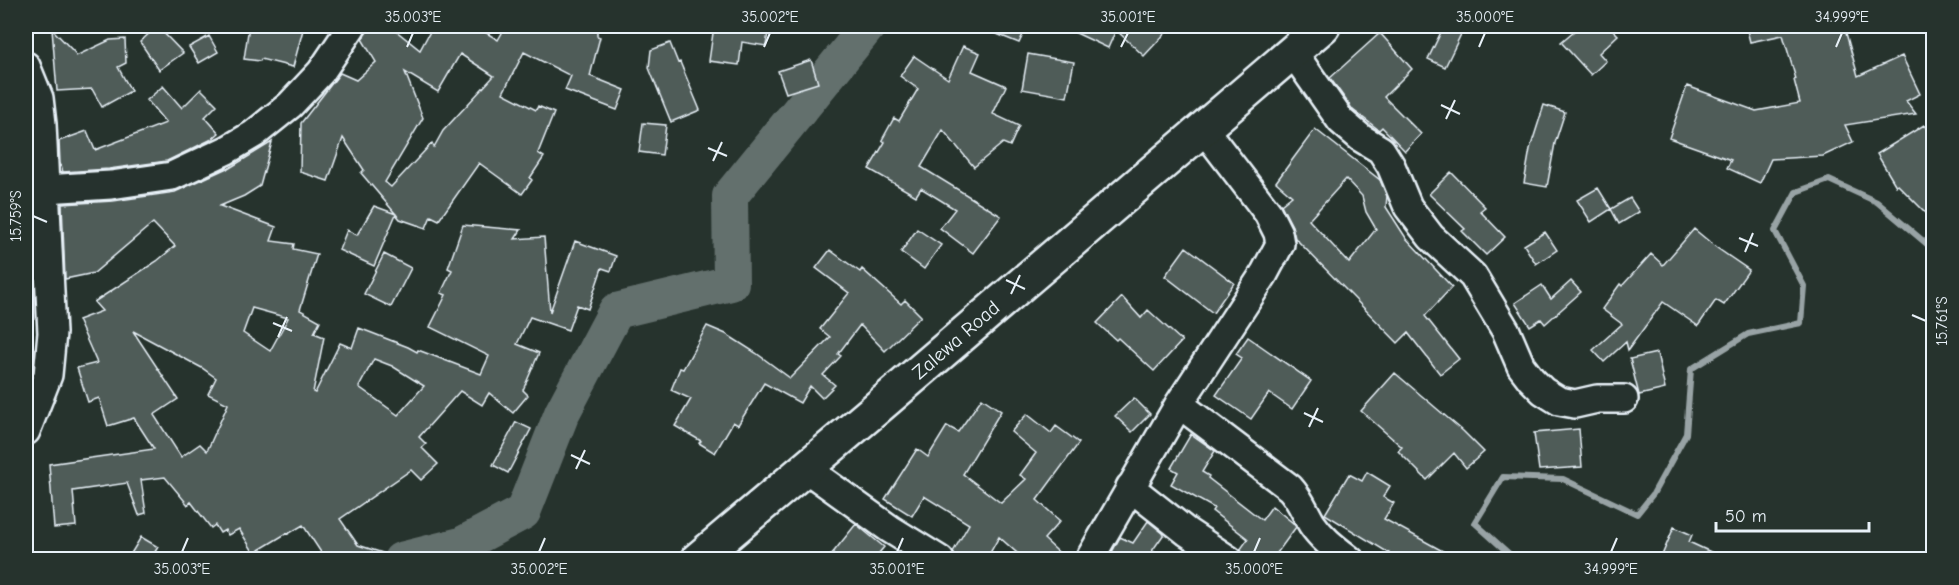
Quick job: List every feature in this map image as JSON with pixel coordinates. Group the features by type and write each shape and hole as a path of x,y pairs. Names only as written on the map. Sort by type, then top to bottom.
{"highway":[{"name":"Zalewa Road","path":"697,560 1323,26"}],"street":[{"path":"45,189 111,185 172,176 227,150 254,134 290,105 321,72 352,26"},
{"path":"1292,51 1341,121 1361,138 1381,150 1391,166 1408,207 1431,237 1473,276 1506,331 1521,366 1531,379 1543,391 1559,401 1575,404 1597,399 1624,399"},
{"path":"26,66 39,98 52,333 48,375 26,431"},
{"path":"1089,560 1179,404 1264,274 1280,244 1278,233 1268,213 1203,128"},
{"path":"1179,404 1290,488 1300,499 1312,524 1328,543 1350,560"},
{"path":"806,468 890,529 940,560"},
{"path":"1130,487 1187,532 1229,560"}],"building":[{"path":"157,26 183,53 159,70 140,42"},
{"path":"249,26 304,26 293,67 261,59 260,61 244,59"},
{"path":"371,26 390,26 420,50 433,26 475,26 498,40 506,26 597,26 597,36 600,37 590,76 625,90 617,110 565,90 571,76 524,52 503,93 536,110 538,106 554,113 538,153 544,157 530,178 532,180 522,194 479,163 439,220 431,216 426,228 400,219 361,173 364,170 343,138 328,181 300,172 301,123 340,73 356,80 376,62 362,39","holes":["460,54 494,76 443,131 434,147 432,143 391,187 385,182 423,118 405,72 438,92"]},
{"path":"714,26 769,26 766,46 742,42 739,65 709,61"},
{"path":"977,26 1027,26 1019,43"},
{"path":"1061,26 1172,26 1144,56 1116,30 1108,48"},
{"path":"1444,26 1465,26 1445,67 1428,59"},
{"path":"1580,26 1609,26 1618,35 1599,53 1606,61 1591,75 1561,42"},
{"path":"1746,26 1844,26 1858,76 1902,56 1920,94 1906,101 1916,114 1845,125 1853,142 1823,156 1771,159 1760,183 1727,168 1731,160 1669,138 1687,86 1756,111 1800,103 1794,80 1796,79 1783,35 1750,42"},
{"path":"52,29 76,56 110,40 125,39 126,63 118,67 131,91 102,107 92,89 57,91"},
{"path":"1380,33 1412,69 1384,97 1421,134 1405,151 1382,127 1379,130 1353,110 1330,78"},
{"path":"209,36 218,52 199,63 189,47"},
{"path":"670,43 700,110 671,122 649,68 651,50"},
{"path":"963,46 980,53 972,71 1006,86 993,114 1019,126 1010,146 1003,143 974,167 943,130 921,167 1001,216 973,253 940,228 955,209 921,188 916,196 869,169 885,142 882,140 894,118 899,121 918,89 900,76 914,56 948,79"},
{"path":"1028,54 1074,62 1067,97 1022,89"},
{"path":"811,60 818,83 786,93 778,71"},
{"path":"163,86 182,108 201,89 217,105 205,117 219,133 212,139 167,161 109,169 63,172 60,163 59,141 87,131 95,150 166,123 147,100"},
{"path":"1544,105 1565,112 1555,143 1547,187 1524,183 1530,149"},
{"path":"643,123 666,125 662,155 639,152"},
{"path":"1924,125 1934,138 1934,221 1898,185 1896,186 1877,154"},
{"path":"1315,129 1380,180 1387,196 1386,207 1406,238 1452,287 1425,316 1459,359 1440,374 1408,333 1398,343 1295,238 1292,226 1281,205 1292,196 1276,182","holes":["1346,179 1362,196 1366,212 1376,229 1349,263 1309,220"]},
{"path":"272,142 260,186 220,206 276,227 271,241 294,244 293,249 317,254 300,310 320,321 314,333 324,337 313,392 315,393 340,343 352,348 359,328 417,352 418,350 481,374 489,356 430,327 446,295 441,293 452,270 448,268 463,225 521,230 515,239 544,237 550,312 575,241 616,256 611,271 602,268 588,309 577,305 568,330 530,317 517,344 539,353 523,390 528,395 513,413 489,393 482,405 460,391 419,437 426,444 422,448 438,464 421,480 411,470 340,519 358,545 392,556 392,560 326,560 303,525 254,553 239,529 228,535 225,530 220,533 215,525 211,528 191,502 188,505 165,477 141,480 146,513 139,515 127,483 73,491 76,526 54,528 49,464 154,449 134,418 108,426 99,398 88,402 77,368 97,363 78,320 102,311 94,302 157,261 175,246 153,223 94,273 65,279 62,204 113,201 175,192 228,169","holes":["252,308 288,318 270,351 243,333","133,331 202,368 216,378 208,394 228,404 207,451 200,444 181,457 154,415 178,399","374,359 392,366 424,386 398,415 359,387"]},
{"path":"1451,172 1485,207 1480,211 1505,237 1486,255 1462,231 1465,229 1429,194"},
{"path":"1598,188 1611,209 1591,222 1577,200"},
{"path":"1630,198 1639,212 1619,224 1611,209"},
{"path":"30,201 34,286 26,287 26,202"},
{"path":"374,206 396,214 374,266 339,250 347,230 357,235"},
{"path":"917,229 941,245 924,269 901,252"},
{"path":"1694,229 1749,270 1724,305 1716,300 1698,326 1663,302 1628,350 1626,342 1604,362 1593,350 1622,324 1602,309 1620,284 1622,286 1651,254 1663,265"},
{"path":"1545,232 1557,250 1536,264 1524,245"},
{"path":"1186,247 1234,283 1213,313 1165,276"},
{"path":"830,250 860,272 862,269 901,304 905,300 921,316 885,351 860,325 838,354 841,356 823,375 835,385 822,398 810,386 800,403 764,383 738,425 733,422 715,453 699,443 701,441 675,426 691,399 671,390 680,368 683,369 707,326 726,334 790,378 830,337 820,329 849,293 816,268"},
{"path":"384,254 411,268 391,307 364,294"},
{"path":"1571,281 1581,292 1545,324 1541,319 1530,326 1515,303 1542,285 1551,299"},
{"path":"1122,297 1141,318 1148,310 1182,341 1154,371 1118,338 1116,340 1097,323"},
{"path":"1248,337 1311,381 1292,409 1269,393 1251,419 1216,395 1242,358 1236,354"},
{"path":"1657,353 1665,389 1639,395 1630,359"},
{"path":"1395,373 1484,452 1466,468 1454,453 1427,480 1398,451 1402,447 1361,411"},
{"path":"982,398 1001,411 963,474 1001,503 1026,479 1020,475 1036,453 1011,432 1027,414 1051,433 1056,426 1079,443 1037,500 1060,521 1044,539 1067,560 1025,560 999,537 986,560 956,560 953,552 969,524 924,496 912,516 885,499 917,449 928,457 947,426 958,432"},
{"path":"1134,398 1150,414 1132,432 1115,416"},
{"path":"516,422 531,429 508,473 493,465"},
{"path":"1579,429 1582,467 1539,470 1534,433"},
{"path":"1191,434 1215,451 1202,472 1209,476 1208,478 1262,520 1272,506 1296,527 1272,560 1244,560 1240,550 1248,539 1212,511 1214,508 1171,484 1178,472 1171,468"},
{"path":"1367,472 1390,486 1383,497 1394,503 1384,519 1459,560 1386,560 1389,553 1325,514 1349,474 1362,481"},
{"path":"1148,521 1164,534 1152,551 1171,560 1121,560 1122,558 1117,556 1116,559 1110,556 1120,537 1133,543"},
{"path":"856,524 884,547 873,560 827,560"},
{"path":"1674,527 1692,535 1689,542 1728,560 1660,560"},
{"path":"141,537 158,547 150,560 127,560"}],"waterway":[{"path":"401,560 461,545 523,512 562,413 616,311 731,283 730,196 868,26"},
{"path":"1516,560 1475,523 1503,477 1563,479 1637,514 1653,494 1686,434 1691,369 1748,334 1801,323 1804,286 1775,231 1796,192 1829,180 1877,202 1934,250"}]}
